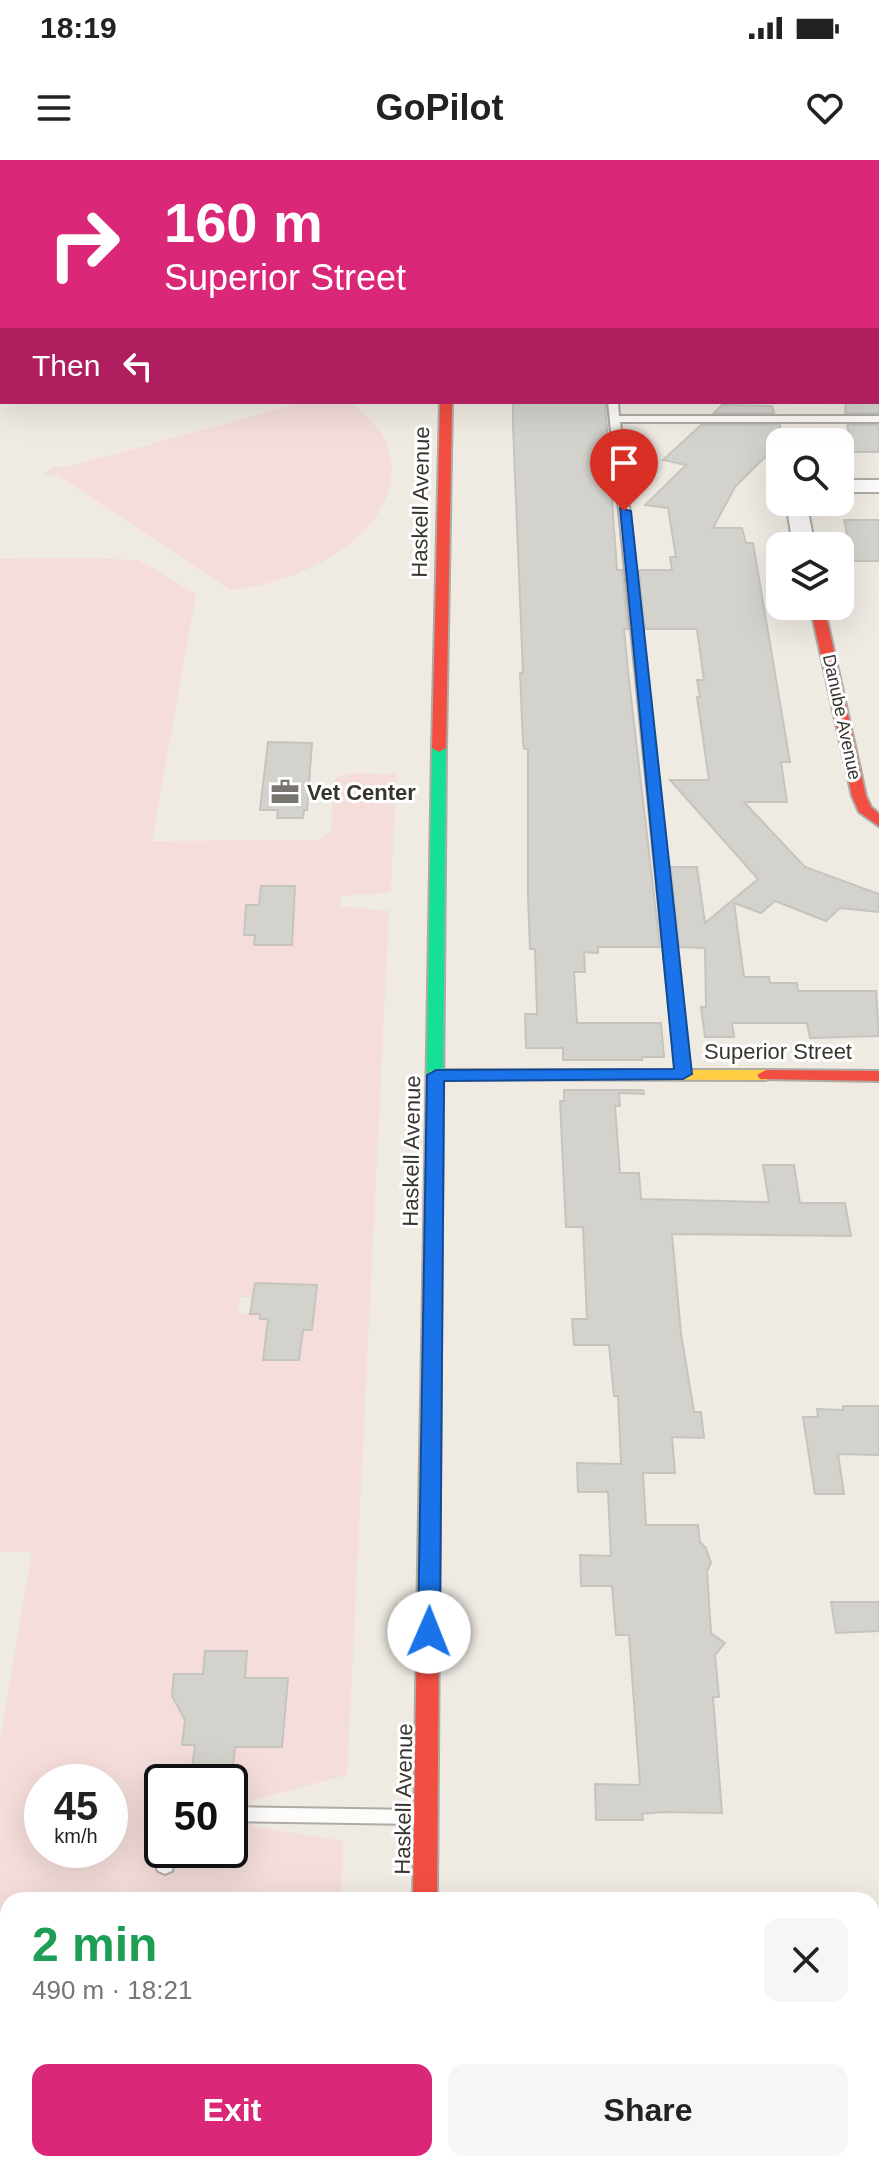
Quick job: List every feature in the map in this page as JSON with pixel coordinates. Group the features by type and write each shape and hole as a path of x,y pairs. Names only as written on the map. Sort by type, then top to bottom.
{"main road":[{"name":"Haskell Avenue","path":"425,1892 439,714 446,404"},
{"name":"Danube Avenue","path":"820,620 859,796 864,809 879,821"},
{"name":"Superior Street","path":"436,1075 879,1076"}],"street":[{"path":"854,486 879,486"}],"lane":[{"path":"613,404 683,1074"},
{"path":"615,419 879,419"},
{"path":"248,1814 426,1818"}],"shaded area":[{"path":"297,404 351,404 378,428 390,454 392,468 391,481 381,509 359,536 343,549 288,577 230,590 60,477 44,474 52,467 67,467"},
{"path":"0,559 139,560 196,594 152,841 319,840 331,830 334,779 351,773 396,774 391,892 341,896 340,906 389,911 347,1775 252,1800 251,1826 343,1841 341,1892 0,1892 0,1743 32,1552 0,1552","holes":["261,886 294,886 285,930 293,931 292,944 255,945 255,935 244,935 246,906 259,905","255,1283 317,1285 312,1330 303,1330 299,1360 263,1359 268,1319 260,1319 260,1314 237,1313 240,1297 253,1297","247,1651 245,1678 288,1679 282,1747 235,1747 233,1764 248,1764 248,1868 144,1868 144,1764 193,1764 195,1745 182,1744 185,1720 174,1674 203,1674"]}],"building":[{"path":"513,404 605,404 617,570 622,570 628,629 624,629 628,671 660,947 598,947 598,953 584,952 585,972 574,972 577,1023 661,1023 664,1057 563,1060 563,1048 526,1048 525,1014 537,1014 535,949 530,949 528,749 524,749 523,742"},
{"path":"846,404 879,404 879,413 845,413"},
{"path":"722,405 772,406 774,413 714,413"},
{"path":"701,425 780,425 780,428 766,428 766,458 735,487 713,528 742,528 746,543 753,543 790,762 781,762 787,802 744,802 805,867 879,894 879,912 840,908 826,921 775,901 761,913 734,903 744,977 769,977 770,983 797,983 798,991 876,991 879,1036 810,1038 807,1023 732,1023 734,1037 705,1037 701,1007 706,1007 705,948 679,947 671,867 697,867 705,923 758,879 670,780 709,780 697,697 700,697 697,680 704,680 697,629 645,629 639,570 672,570 670,557 676,557 668,508 645,505 686,465 663,460"},
{"path":"847,425 879,425 879,452 854,452 854,428 848,428"},
{"path":"844,520 879,520 879,561 854,561 854,532 847,532"},
{"name":"Vet Center","path":"268,742 312,743 307,810 304,810 303,818 277,818 278,810 260,810"},
{"path":"261,886 295,886 292,945 254,945 255,935 244,935 246,905 259,905"},
{"path":"564,1090 643,1090 644,1094 619,1093 620,1106 615,1106 620,1173 639,1173 641,1199 769,1202 763,1165 794,1165 800,1203 845,1203 851,1236 672,1234 681,1334 694,1412 701,1412 704,1438 672,1437 675,1473 643,1473 646,1525 698,1525 700,1542 706,1548 711,1563 707,1571 711,1633 725,1643 715,1655 719,1697 713,1697 722,1813 663,1812 642,1814 643,1820 596,1820 595,1784 640,1785 629,1635 616,1635 612,1586 581,1586 580,1555 611,1556 608,1492 578,1492 577,1463 621,1464 618,1396 614,1396 609,1345 574,1345 572,1319 587,1319 583,1227 566,1227 560,1101 564,1101"},
{"path":"255,1283 317,1285 312,1330 303,1330 299,1360 263,1360 268,1319 260,1319 260,1314 250,1314"},
{"path":"843,1406 879,1406 879,1455 838,1454 844,1494 815,1494 803,1417 818,1417 817,1409 843,1410"},
{"path":"831,1602 879,1602 879,1631 836,1633"},
{"path":"205,1651 247,1651 245,1678 288,1678 282,1747 235,1747 233,1764 193,1764 195,1745 182,1745 185,1720 172,1696 174,1674 203,1674"}],"traffic: fast":[{"path":"433,1228 439,748"}],"traffic: slow":[{"path":"436,1075 766,1075"},
{"path":"428,1624 433,1228"}],"traffic: jam":[{"path":"439,748 446,404"},
{"path":"820,620 859,796 864,809 879,821"},
{"path":"766,1075 879,1076"},
{"path":"425,1892 428,1624"}],"place":[{"name":"Vet Center","path":"285,792"}],"route":[{"path":"429,1632 436,1075 683,1074 624,511"}]}
